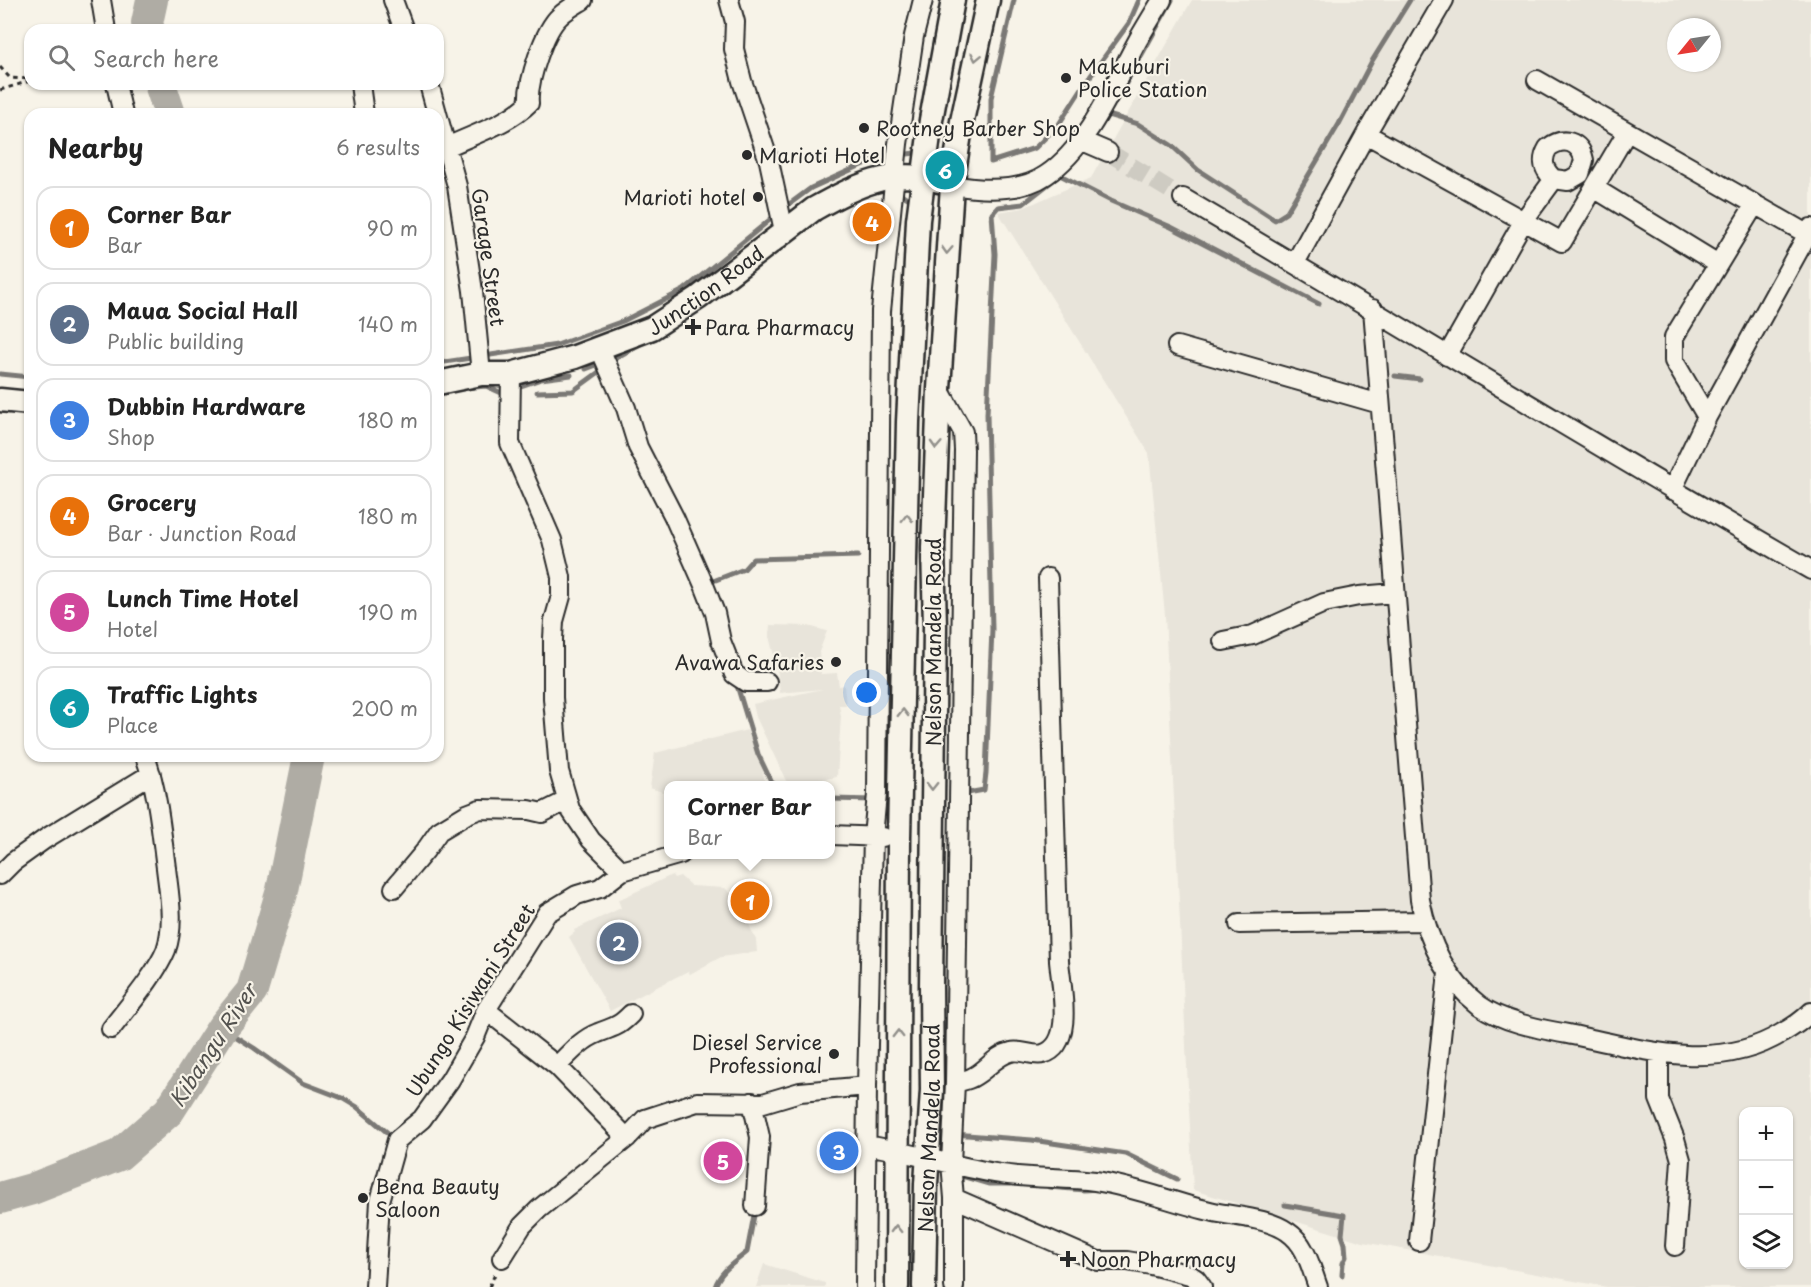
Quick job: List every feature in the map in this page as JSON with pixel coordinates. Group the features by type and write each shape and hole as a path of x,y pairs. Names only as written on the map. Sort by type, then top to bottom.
{"main road":[{"name":"Nelson Mandela Road","path":"897,1287 899,837 908,422 918,220 931,120 953,0"},
{"name":"Nelson Mandela Road","path":"924,1287 927,1158 932,1090 934,503 939,389 952,185 962,121 988,0"},
{"name":"Junction Road","path":"444,381 481,374 511,374 600,349 652,328 698,298 814,209 862,184 894,177 924,177 952,185"},
{"path":"0,400 24,402"}],"street":[{"path":"101,0 105,24"},
{"path":"393,0 402,24"},
{"path":"447,147 510,117 529,103 528,90 550,27 560,16 583,0"},
{"path":"729,0 735,22 734,49 742,81 769,161 784,231"},
{"path":"866,1287 867,1086 873,837 877,794 881,311 894,177 914,36 923,0"},
{"path":"952,185 996,190 1033,181 1045,175 1068,156 1103,107 1162,0"},
{"path":"1295,263 1366,134 1444,0"},
{"path":"1537,80 1755,204 1809,231 1707,417 1671,490"},
{"path":"117,90 122,108"},
{"path":"361,90 362,108"},
{"name":"Garage Street","path":"431,90 436,108"},
{"path":"1366,134 1562,242 1627,132"},
{"name":"Garage Street","path":"444,136 457,186 471,279 481,374"},
{"path":"1080,140 1108,152"},
{"path":"1447,356 1524,220 1554,179"},
{"path":"1594,188 1718,264"},
{"path":"1184,198 1373,309 1671,490 1811,570"},
{"path":"1707,417 1674,361 1674,337 1755,204"},
{"path":"1373,309 1420,900 1432,945 1448,973 1479,1005 1519,1024 1659,1053 1688,1056 1728,1053 1765,1044 1802,1021 1811,1012"},
{"path":"1177,346 1380,404"},
{"path":"600,349 626,408 638,447 674,517 704,585 734,674 746,682 767,682"},
{"path":"511,374 510,443 552,540 561,577 561,596 552,639 553,698 559,771 570,809"},
{"path":"939,389 963,432 964,450 955,1083 951,1163 954,1198 954,1287"},
{"path":"955,1083 973,1077 989,1064 1011,1052 1042,1054 1057,1045 1062,1035 1048,578"},
{"path":"1223,641 1253,635 1324,603 1359,596 1395,593"},
{"path":"111,1029 158,965 166,950 171,928 170,897 159,810 147,762"},
{"path":"0,875 13,862 45,839 151,774"},
{"path":"394,888 439,831 480,809 529,810 542,813 560,804 565,805 591,840 622,871"},
{"path":"835,835 899,837"},
{"name":"Ubungo Kisiwani Street","path":"375,1287 380,1201 397,1140 422,1119 450,1080 475,1037 486,1010 547,913 577,895 600,888 622,871 666,859"},
{"path":"1239,924 1424,921"},
{"path":"1419,1241 1448,973"},
{"path":"486,1010 557,1066 627,1138"},
{"path":"557,1066 587,1039 598,1032 619,1026 632,1014"},
{"path":"1659,1053 1659,1099 1681,1160 1675,1246"},
{"path":"502,1258 522,1226 539,1209 627,1138 645,1119 697,1102 763,1103 800,1092 867,1086"},
{"path":"753,1102 760,1137 755,1206"},
{"path":"866,1145 1023,1178 1093,1181 1119,1186 1191,1207 1269,1223 1288,1232 1304,1250 1318,1287"},
{"path":"954,1198 1098,1261 1140,1263 1190,1275 1202,1287"}],"path":[{"path":"0,67 10,78 24,79"},
{"path":"0,90 24,82"}],"shaded area":[{"path":"1192,0 1811,0 1811,1287 1607,1287 1363,1242 1193,1190 1165,615 1149,453 998,212 1023,208 1091,178"},
{"path":"770,625 808,626 827,631 819,652 821,674 837,673 839,686 844,685 846,705 839,705 841,716 837,777 812,781 786,781 756,717 753,704 822,689 780,693 769,636"},
{"path":"747,730 763,771 764,781 664,781 664,792 650,788 655,753"},
{"path":"672,875 674,878 680,876 691,886 725,888 733,896 747,920 756,940 757,952 721,957 690,974 688,971 610,1011 569,937 575,932 574,930 621,908 618,900"},
{"path":"764,1264 825,1283 825,1287 756,1287"}],"waterway":[{"name":"Kibangu River","path":"147,24 152,0"},
{"path":"1014,0 991,98 991,162 1035,148 1059,124 1129,23 1139,0"},
{"path":"1125,85 1172,0"},
{"path":"1108,115 1138,124 1171,145 1198,170 1275,220 1286,213 1339,124 1372,61 1410,0"},
{"name":"Kibangu River","path":"162,90 168,108"},
{"path":"784,208 811,188 877,158 915,153 917,145"},
{"path":"962,794 984,790 986,773 992,629 987,414 995,254 992,214 998,207 1023,204 1060,175 1111,201 1171,227 1319,304"},
{"path":"898,192 914,202"},
{"path":"444,362 557,345 623,321 684,290 777,214"},
{"path":"612,360 642,343"},
{"path":"586,369 599,364"},
{"path":"537,392 573,391 599,372 607,372"},
{"path":"0,374 24,376"},
{"path":"521,386 541,379 571,375"},
{"path":"1395,376 1420,379"},
{"path":"465,388 486,386 506,395"},
{"path":"708,583 744,569 753,559 858,556"},
{"path":"736,682 758,754 771,781"},
{"name":"Kibangu River","path":"0,1198 32,1189 119,1155 169,1111 222,1028 252,991 282,890 308,762"},
{"path":"835,799 874,800"},
{"path":"222,1028 303,1083 342,1098 357,1107 395,1139"},
{"path":"954,1134 1032,1140 1126,1154 1177,1179"},
{"path":"955,1174 989,1184 1010,1184"},
{"path":"1049,1187 1097,1189"},
{"path":"1285,1205 1344,1215 1342,1235 1346,1257 1342,1275"},
{"path":"715,1287 724,1272 747,1252 755,1210"}],"tunnel":[{"path":"1108,152 1183,198"}],"place":[{"name":"Makuburi Police Station","path":"1066,78"},
{"name":"Rootney Barber Shop","path":"864,128"},
{"name":"Marioti Hotel","path":"747,155"},
{"name":"Traffic Lights","path":"945,170"},
{"name":"Marioti hotel","path":"758,197"},
{"name":"Grocery","path":"872,222"},
{"name":"Para Pharmacy","path":"693,327"},
{"name":"Avawa Safaries","path":"836,662"},
{"name":"Corner Bar","path":"750,901"},
{"name":"Maua Social Hall","path":"619,942"},
{"name":"Diesel Service Professional","path":"834,1054"},
{"name":"Dubbin Hardware","path":"839,1151"},
{"name":"Lunch Time Hotel","path":"723,1161"},
{"name":"Bena Beauty Saloon","path":"363,1198"},
{"name":"Noon Pharmacy","path":"1068,1259"}]}
